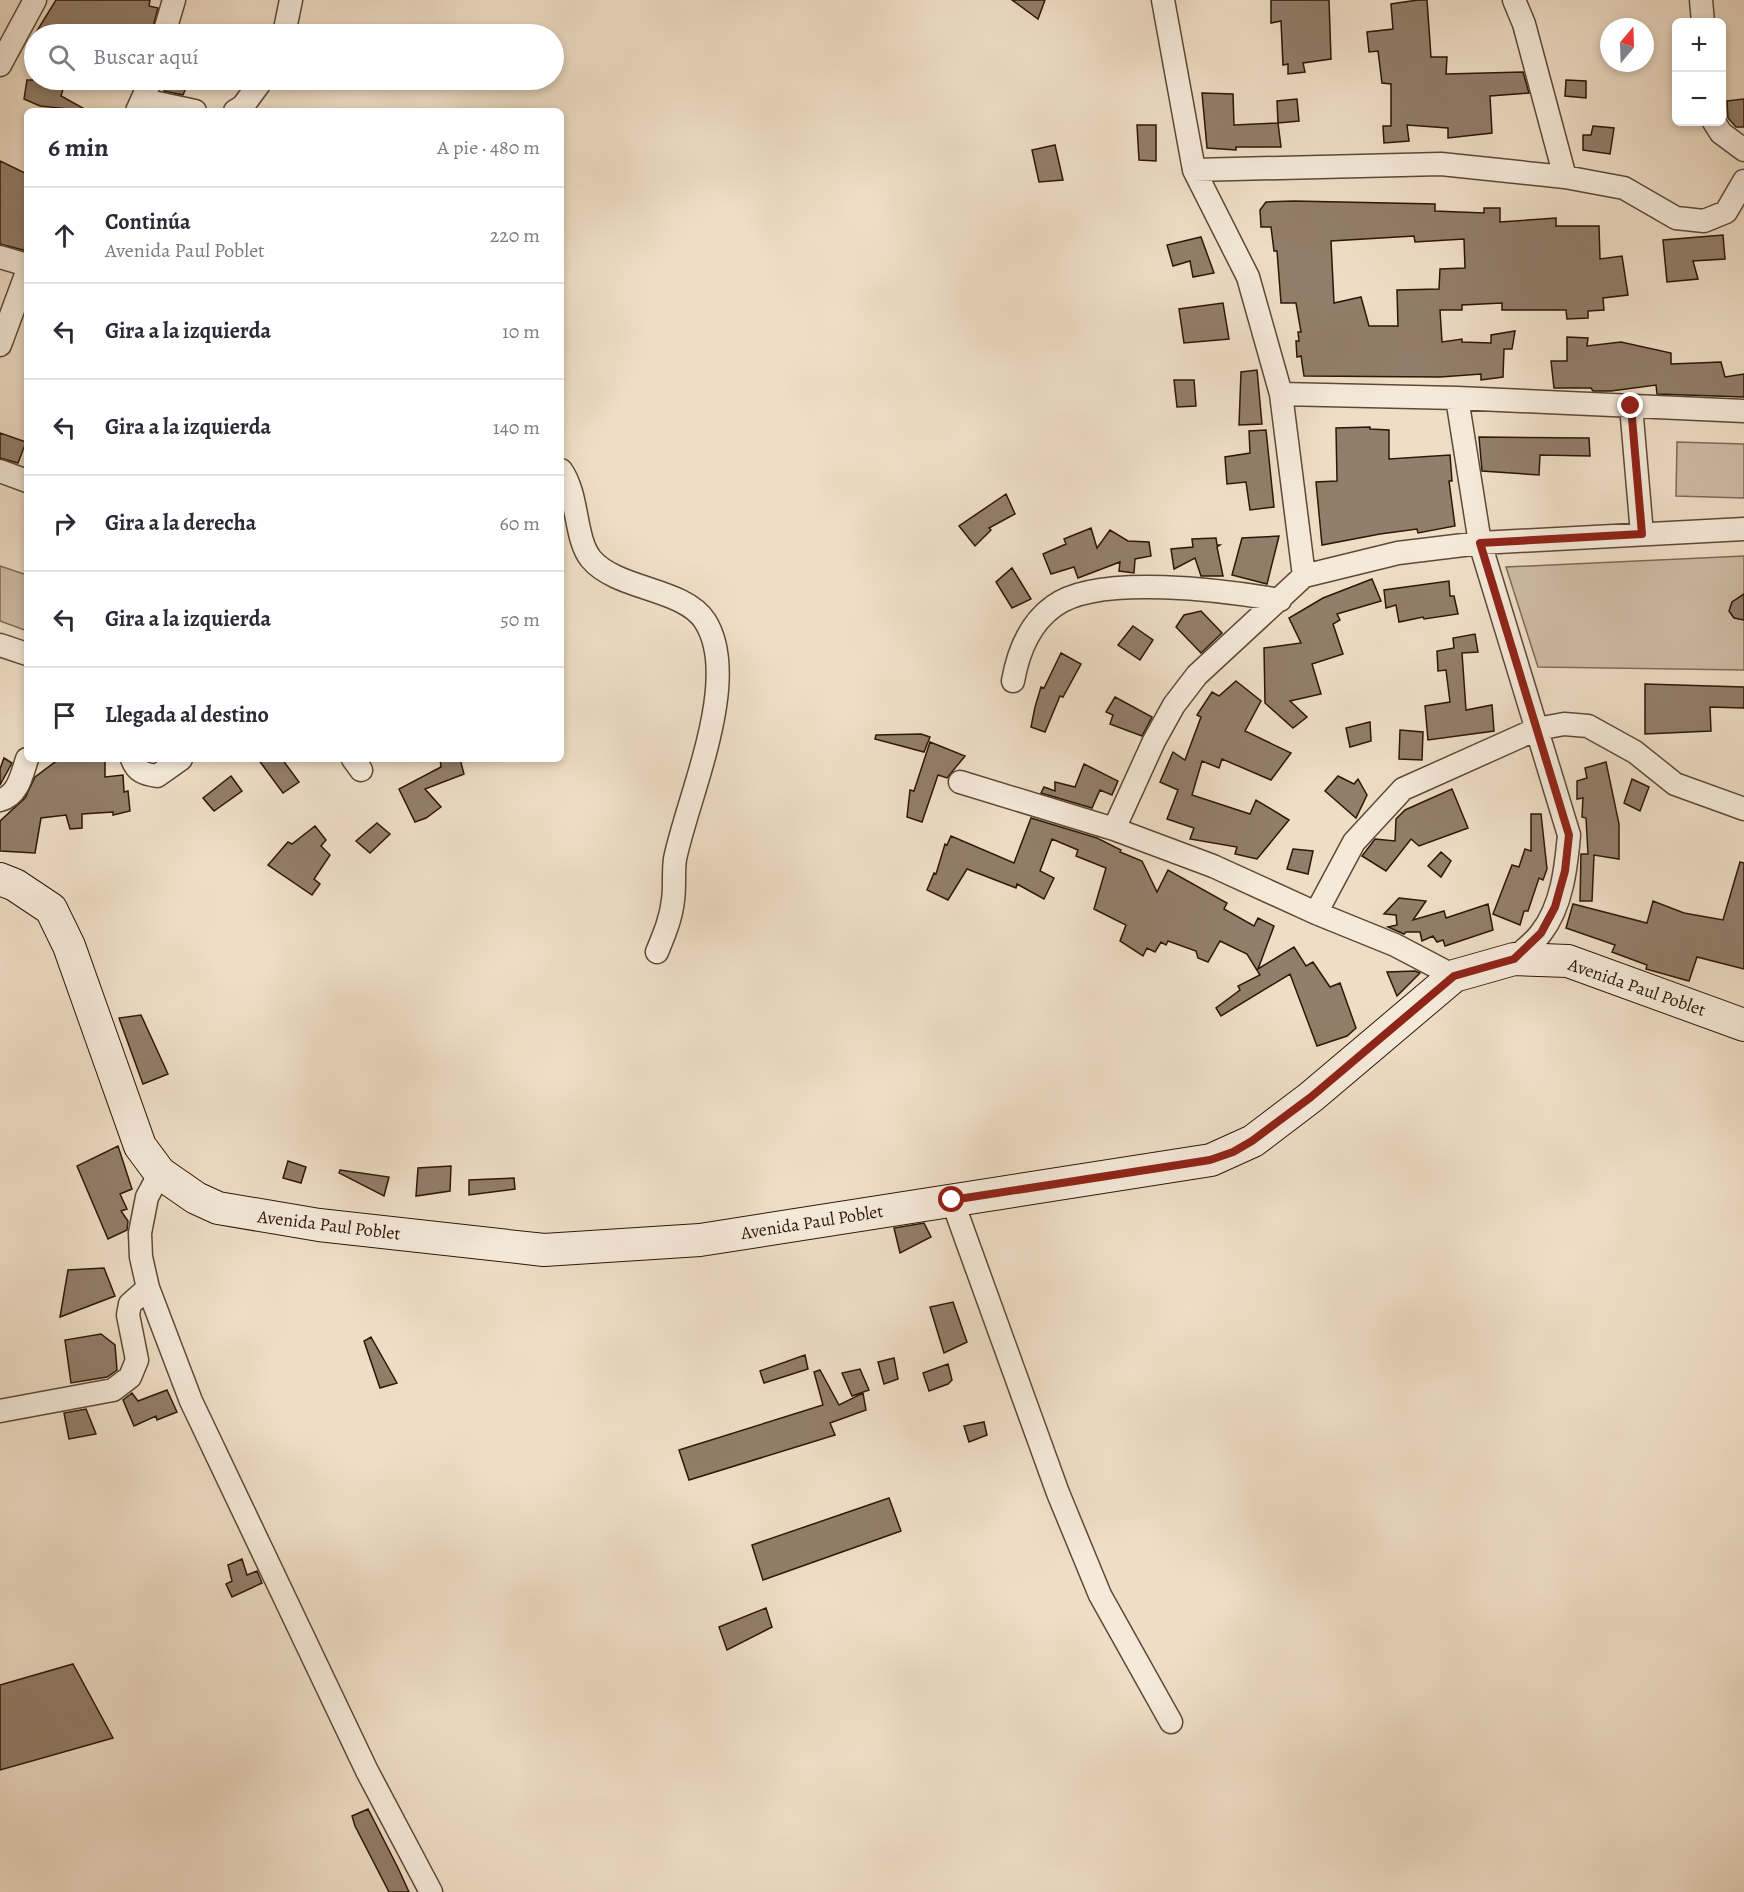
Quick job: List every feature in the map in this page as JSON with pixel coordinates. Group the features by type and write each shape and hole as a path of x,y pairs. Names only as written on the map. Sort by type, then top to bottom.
{"main road":[{"name":"Avenida Paul Poblet","path":"0,879 15,885 51,909 69,946 136,1139 160,1173 196,1198 218,1208 245,1214 319,1225 544,1250 700,1240 1210,1160 1233,1152 1311,1097 1454,976 1514,959 1568,961 1744,1025"}],"street":[{"path":"0,65 35,0"},
{"path":"167,24 174,0"},
{"path":"286,24 291,0"},
{"path":"1163,0 1194,170 1248,277 1281,394 1304,576"},
{"path":"1514,0 1524,24 1565,177"},
{"path":"1701,0 1703,18"},
{"path":"240,108 255,90"},
{"path":"144,97 184,108"},
{"path":"1717,126 1721,133 1744,150"},
{"path":"1194,170 1441,164 1565,177 1624,188 1676,218 1704,221 1726,212 1744,181"},
{"path":"0,256 24,264"},
{"path":"0,345 24,280"},
{"path":"1281,394 1457,398 1744,411"},
{"path":"1457,398 1480,543 1569,835 1565,871 1555,907 1541,933 1514,959"},
{"path":"1631,406 1642,534"},
{"path":"0,471 24,480"},
{"path":"564,474 570,482 590,558 604,571 686,605 705,620 718,652 717,700 675,862 670,920 657,952"},
{"path":"1114,830 1154,741 1174,705 1197,675 1304,576 1398,553 1480,543 1744,529"},
{"path":"1013,681 1018,654 1032,630 1054,605 1081,594 1130,587 1223,590 1280,600"},
{"path":"0,645 24,653"},
{"path":"1316,913 1354,842 1403,789 1537,729 1564,724 1588,726 1635,752 1675,784 1744,809"},
{"path":"0,800 8,798 16,789 26,762"},
{"path":"133,762 143,774 157,776 177,762"},
{"path":"960,782 1114,830 1213,866 1316,913 1395,945 1454,976"},
{"path":"160,1173 147,1197 140,1233 141,1257 148,1288 192,1401 367,1771 431,1892"},
{"path":"952,1200 1058,1493 1100,1595 1171,1722"},
{"path":"0,1411 113,1390 130,1377 137,1360 128,1315 130,1304 148,1288"}],"shaded area":[{"path":"1677,442 1744,444 1744,498 1676,496"},
{"path":"1744,556 1744,670 1538,667 1506,567"},
{"path":"0,566 24,574 24,630 0,621"}],"building":[{"path":"56,0 150,0 149,6 158,8 154,24 41,24"},
{"path":"1012,0 1045,0 1038,19"},
{"path":"1271,0 1329,0 1331,59 1303,63 1305,72 1288,74 1288,64 1283,65 1281,21 1271,23"},
{"path":"1427,0 1431,57 1447,57 1446,74 1523,72 1529,93 1490,96 1492,133 1448,138 1448,128 1407,125 1409,141 1384,143 1383,126 1391,126 1391,84 1382,83 1378,51 1369,52 1367,32 1393,29 1391,4"},
{"path":"1566,80 1586,81 1586,98 1565,96"},
{"path":"25,90 63,90 61,96 83,108 40,106 24,99"},
{"path":"164,90 185,90 183,95"},
{"path":"1202,93 1233,94 1234,125 1278,123 1281,147 1236,147 1236,150 1207,148"},
{"path":"1297,99 1299,121 1278,123 1277,101"},
{"path":"1744,99 1744,127 1736,127 1728,118 1727,101"},
{"path":"1137,125 1156,125 1156,161 1139,160"},
{"path":"1593,126 1614,128 1610,154 1583,150 1583,135 1591,135"},
{"path":"1055,145 1063,180 1039,182 1032,150"},
{"path":"0,161 24,173 24,250 0,244"},
{"path":"1266,202 1435,204 1435,211 1484,213 1484,208 1500,208 1500,222 1556,218 1556,226 1599,226 1600,259 1622,256 1628,295 1603,298 1604,310 1588,311 1588,318 1567,319 1566,310 1502,310 1502,303 1462,305 1462,310 1440,310 1442,342 1462,339 1462,342 1491,343 1491,335 1515,331 1512,349 1504,349 1503,377 1481,380 1481,374 1440,377 1304,376 1301,356 1297,357 1296,341 1299,341 1298,332 1301,332 1296,303 1281,303 1277,251 1274,251 1271,227 1261,227 1260,210","holes":["1414,236 1415,242 1464,239 1465,268 1440,269 1439,289 1397,290 1398,326 1369,326 1361,297 1334,303 1331,241"]},
{"path":"1723,235 1725,259 1693,261 1698,279 1667,282 1663,240"},
{"path":"1201,237 1214,273 1193,277 1190,261 1173,266 1167,245"},
{"path":"1223,303 1229,339 1184,343 1179,309"},
{"path":"1567,337 1588,338 1587,346 1621,342 1671,353 1671,364 1721,362 1725,377 1744,374 1744,397 1657,394 1656,385 1611,391 1593,391 1591,388 1554,388 1551,361 1567,361"},
{"path":"1257,370 1262,424 1239,425 1241,372"},
{"path":"1174,380 1194,380 1196,406 1177,407"},
{"path":"1370,427 1370,429 1389,430 1389,459 1450,455 1452,481 1449,481 1455,526 1418,533 1417,529 1380,534 1322,545 1316,482 1337,481 1336,428"},
{"path":"1266,430 1274,507 1250,510 1246,482 1227,484 1225,457 1250,453 1249,431"},
{"path":"0,433 24,441 18,463 0,458"},
{"path":"1479,437 1589,438 1590,456 1540,455 1539,475 1482,471"},
{"path":"1006,494 1015,514 989,528 991,530 975,546 959,526"},
{"path":"1091,528 1097,548 1110,530 1128,541 1149,542 1151,556 1135,559 1134,573 1119,571 1120,562 1078,578 1074,567 1051,574 1043,554 1066,544 1064,539"},
{"path":"1279,536 1267,584 1232,575 1242,538"},
{"path":"1216,538 1217,545 1220,545 1217,547 1223,576 1201,576 1195,558 1174,569 1171,549 1193,547 1192,539"},
{"path":"1012,568 1031,599 1012,608 996,582"},
{"path":"1372,579 1381,601 1337,614 1340,620 1333,624 1343,654 1312,664 1321,694 1290,701 1307,717 1293,728 1265,703 1264,648 1301,643 1289,618 1323,598"},
{"path":"1449,581 1450,596 1454,596 1458,614 1399,622 1396,605 1386,608 1384,590"},
{"path":"1744,594 1744,620 1734,618 1729,611 1732,602"},
{"path":"1201,611 1222,633 1201,653 1176,627 1184,615"},
{"path":"1133,626 1153,640 1140,660 1118,645"},
{"path":"1475,634 1478,652 1462,653 1466,710 1492,705 1494,731 1428,740 1425,706 1450,702 1446,670 1438,671 1437,651 1454,648 1453,638"},
{"path":"1061,653 1081,664 1063,697 1060,696 1045,732 1031,727 1035,707 1041,687 1044,688"},
{"path":"1236,681 1261,701 1245,731 1291,753 1271,780 1222,759 1219,768 1202,761 1192,795 1250,814 1256,800 1289,820 1257,859 1235,854 1237,847 1190,839 1194,828 1167,819 1178,790 1160,782 1173,752 1185,760 1201,717 1197,715 1212,692 1219,696"},
{"path":"1645,684 1744,687 1744,708 1710,707 1711,731 1645,734"},
{"path":"1115,697 1152,717 1142,736 1110,724 1113,715 1106,712"},
{"path":"1370,722 1371,741 1350,747 1346,728"},
{"path":"1400,730 1423,732 1422,760 1399,759"},
{"path":"921,734 930,737 924,752 875,739 876,735"},
{"path":"930,742 965,756 947,778 938,775 922,822 907,817 910,790 914,791"},
{"path":"4,758 12,763 0,785 0,769"},
{"path":"55,762 105,762 105,777 123,775 124,792 128,791 130,811 113,815 113,812 82,814 82,828 70,829 66,815 41,818 35,853 0,851 0,821 25,798 35,777"},
{"path":"260,762 284,762 299,782 283,793"},
{"path":"440,762 461,762 464,774 425,789 441,807 426,818 415,822 399,789 441,767"},
{"path":"1606,762 1619,824 1619,859 1594,855 1592,901 1580,901 1581,854 1588,854 1586,818 1582,817 1583,798 1577,799 1577,781 1587,778 1585,768"},
{"path":"1084,764 1118,781 1112,795 1100,790 1092,808 1041,793 1044,787 1055,791 1055,782 1075,787"},
{"path":"231,776 242,791 214,811 203,798"},
{"path":"1338,776 1354,784 1358,779 1367,795 1356,818 1325,791"},
{"path":"1632,779 1649,787 1640,811 1624,803"},
{"path":"1452,789 1468,828 1419,846 1411,839 1386,871 1362,856 1375,839 1395,841 1396,819 1405,810"},
{"path":"1531,814 1541,814 1547,869 1543,880 1539,878 1528,911 1524,911 1520,925 1493,914 1512,865 1519,867 1525,849 1531,851"},
{"path":"1031,818 1097,838 1121,850 1120,852 1142,861 1157,892 1168,870 1227,903 1224,909 1254,926 1258,918 1274,926 1258,969 1294,947 1306,966 1313,962 1330,987 1340,983 1356,1028 1347,1036 1317,1046 1290,974 1221,1016 1216,1008 1240,990 1238,986 1260,975 1247,954 1220,941 1208,962 1198,958 1196,951 1168,941 1166,945 1161,942 1155,952 1147,948 1143,956 1120,941 1126,925 1094,909 1106,868 1076,856 1078,850 1052,839 1040,871 1054,878 1044,899 1017,884 1016,888 967,869 948,900 927,890 934,873 936,874 945,844 947,845 951,836 1014,863"},
{"path":"377,823 390,834 370,853 356,841"},
{"path":"315,826 326,840 321,846 330,855 314,879 320,884 312,895 268,865 288,842 292,844"},
{"path":"1293,849 1313,851 1308,874 1287,869"},
{"path":"1441,852 1451,861 1441,877 1428,866"},
{"path":"1740,862 1744,863 1744,969 1697,957 1689,981 1646,969 1647,965 1612,952 1615,945 1566,928 1573,904 1647,923 1653,901 1684,913 1723,920"},
{"path":"1399,898 1426,901 1413,920 1444,911 1446,918 1488,904 1493,930 1445,946 1443,940 1437,942 1433,936 1422,941 1420,932 1404,934 1388,927 1397,925 1396,915 1384,914"},
{"path":"1415,971 1420,973 1397,996 1387,972"},
{"path":"141,1015 168,1074 143,1084 119,1018"},
{"path":"118,1146 132,1189 120,1194 127,1209 121,1211 128,1221 127,1230 108,1239 77,1166"},
{"path":"288,1161 306,1167 301,1183 283,1178"},
{"path":"451,1166 450,1191 416,1196 418,1168"},
{"path":"340,1170 389,1177 384,1196 339,1173"},
{"path":"514,1178 515,1189 469,1195 469,1180"},
{"path":"924,1223 931,1237 900,1253 894,1228"},
{"path":"104,1268 115,1296 60,1317 68,1270"},
{"path":"953,1302 967,1342 944,1353 930,1307"},
{"path":"101,1334 115,1345 117,1370 107,1377 71,1383 65,1340"},
{"path":"371,1337 397,1383 380,1388 364,1341"},
{"path":"805,1355 808,1369 764,1383 760,1371"},
{"path":"894,1358 898,1379 884,1384 878,1362"},
{"path":"948,1364 952,1380 948,1384 929,1391 923,1373"},
{"path":"860,1369 869,1390 852,1396 842,1373"},
{"path":"820,1370 839,1405 863,1393 866,1410 830,1423 835,1435 689,1480 679,1450 823,1405 814,1372"},
{"path":"167,1390 177,1412 157,1420 156,1416 134,1426 123,1400 132,1393 138,1401"},
{"path":"86,1409 96,1434 69,1439 64,1413"},
{"path":"984,1422 987,1435 969,1442 964,1426"},
{"path":"889,1498 901,1531 763,1580 752,1545"},
{"path":"242,1559 247,1575 257,1571 262,1583 232,1597 226,1584 232,1581 228,1565"},
{"path":"766,1608 772,1627 727,1650 719,1627"},
{"path":"73,1664 113,1738 0,1770 0,1685"},
{"path":"368,1809 409,1892 389,1892 355,1826 352,1816"}],"route":[{"path":"952,1200 1210,1160 1233,1152 1252,1141 1311,1097 1454,976 1514,959 1541,933 1555,907 1565,871 1569,835 1480,543 1642,534 1631,406"}]}
